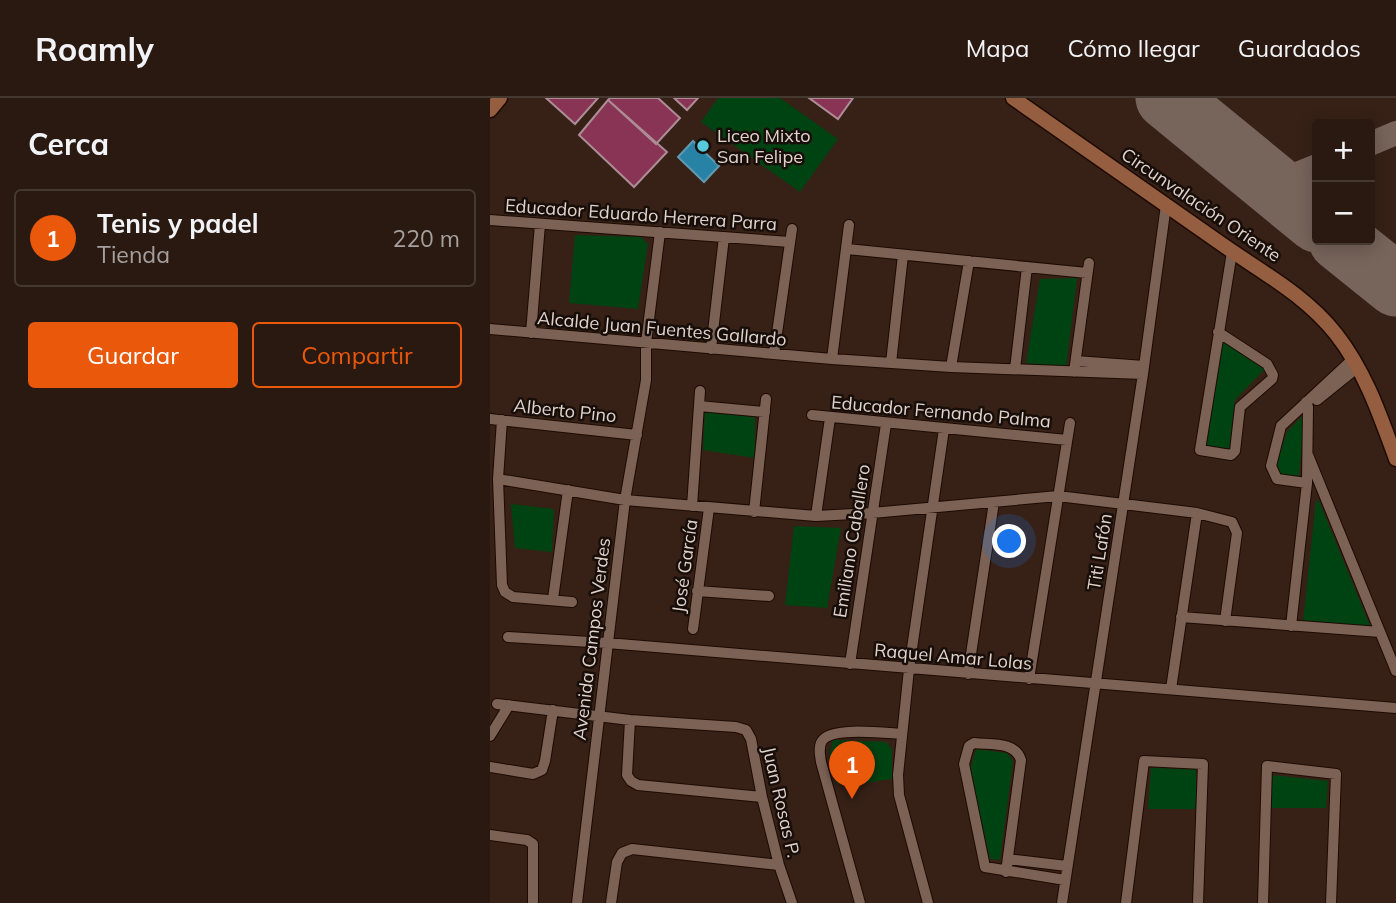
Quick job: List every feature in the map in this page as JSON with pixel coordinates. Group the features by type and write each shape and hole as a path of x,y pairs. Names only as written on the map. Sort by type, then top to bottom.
{"street":[{"path":"490,110 500,98"},
{"name":"Circunvalación Oriente","path":"1013,98 1233,252 1288,287 1313,308 1356,363 1373,396 1396,459"},
{"name":"Titi Lafón","path":"1062,903 1144,370 1166,205"},
{"name":"Educador Eduardo Herrera Parra","path":"490,220 790,242"},
{"path":"531,333 540,224"},
{"path":"832,359 849,225"},
{"path":"774,354 792,229"},
{"name":"Avenida Campos Verdes","path":"577,903 625,500 646,380 646,343 660,232"},
{"path":"711,349 723,237"},
{"path":"847,249 1027,267 1088,268 1075,366"},
{"path":"1218,332 1267,364 1273,375 1240,407 1235,451 1231,454 1200,450 1218,332 1233,252"},
{"path":"891,363 903,255"},
{"path":"951,368 970,261"},
{"path":"1015,369 1027,267"},
{"name":"Alcalde Juan Fuentes Gallardo","path":"490,329 951,368 1075,366 1144,370"},
{"path":"1307,483 1277,479 1271,466 1281,426 1356,363"},
{"path":"692,506 700,391"},
{"path":"754,512 766,399"},
{"path":"1291,626 1307,483 1307,405"},
{"path":"699,406 765,412"},
{"name":"Educador Fernando Palma","path":"812,415 1067,440"},
{"path":"816,516 830,418"},
{"name":"Alberto Pino","path":"490,419 637,435"},
{"path":"502,420 498,479 502,585 505,593 513,597 572,602"},
{"path":"1029,679 1070,423"},
{"name":"Emiliano Caballero","path":"850,664 886,424"},
{"path":"928,903 899,795 898,775 909,669 944,429"},
{"path":"1308,455 1396,671"},
{"path":"498,479 625,500 816,516 1058,496 1197,513 1232,522 1237,533 1225,621"},
{"path":"553,599 568,490"},
{"path":"968,674 994,502"},
{"name":"José García","path":"693,629 709,508"},
{"path":"1171,689 1197,513"},
{"path":"697,591 769,596"},
{"path":"1181,617 1380,632"},
{"name":"Raquel Amar Lolas","path":"508,637 1396,708"},
{"name":"Juan Rosas P.","path":"490,736 503,705 746,730 751,739 779,865 792,903"},
{"path":"490,767 533,774 542,770 552,710"},
{"path":"630,720 628,775 631,781 638,785 762,797"},
{"path":"860,903 819,747 822,739 842,732 902,734"},
{"path":"1006,872 1021,760 1019,752 1013,747 974,743 969,746 964,764 985,867 1006,872 1065,880"},
{"path":"1126,903 1144,761 1203,764 1198,903"},
{"path":"1263,903 1267,766 1336,774 1331,903"},
{"path":"490,835 527,840 533,844 533,903"},
{"path":"611,903 617,862 622,853 632,849 779,865"},
{"path":"1008,859 1067,866"}],"green space":[{"path":"718,98 780,98 838,139 800,192 701,122"},
{"path":"575,235 641,237 648,244 638,309 569,303"},
{"path":"1077,278 1066,368 1026,363 1040,279"},
{"path":"1219,338 1266,368 1235,400 1229,452 1205,447"},
{"path":"705,412 755,417 755,458 703,450"},
{"path":"1305,413 1299,476 1280,475 1275,469 1287,432"},
{"path":"1316,500 1319,501 1370,626 1303,622"},
{"path":"511,504 554,509 552,552 515,548"},
{"path":"794,526 841,528 827,608 785,605"},
{"path":"833,740 886,742 892,749 892,779 864,783 862,778 837,784 829,755"},
{"path":"976,749 1007,753 1013,761 1000,860 990,859 970,770"},
{"path":"1151,768 1196,769 1196,809 1148,809"},
{"path":"1272,775 1328,781 1326,808 1269,808"}],"water":[{"path":"693,141 719,166 704,182 678,157"}],"building":[{"path":"546,98 598,98 575,124"},
{"path":"658,98 680,118 656,144 608,100"},
{"path":"674,98 698,98 687,110"},
{"path":"809,98 853,98 838,119"},
{"path":"608,100 667,152 634,187 579,135"}],"taxiway":[{"path":"1375,142 1396,133"},
{"path":"1272,184 1312,168"}],"runway":[{"path":"1167,98 1312,217"},
{"path":"1346,245 1396,285"}],"place":[{"name":"Liceo Mixto San Felipe","path":"703,146"},
{"name":"Tenis y padel","path":"852,799"}]}
